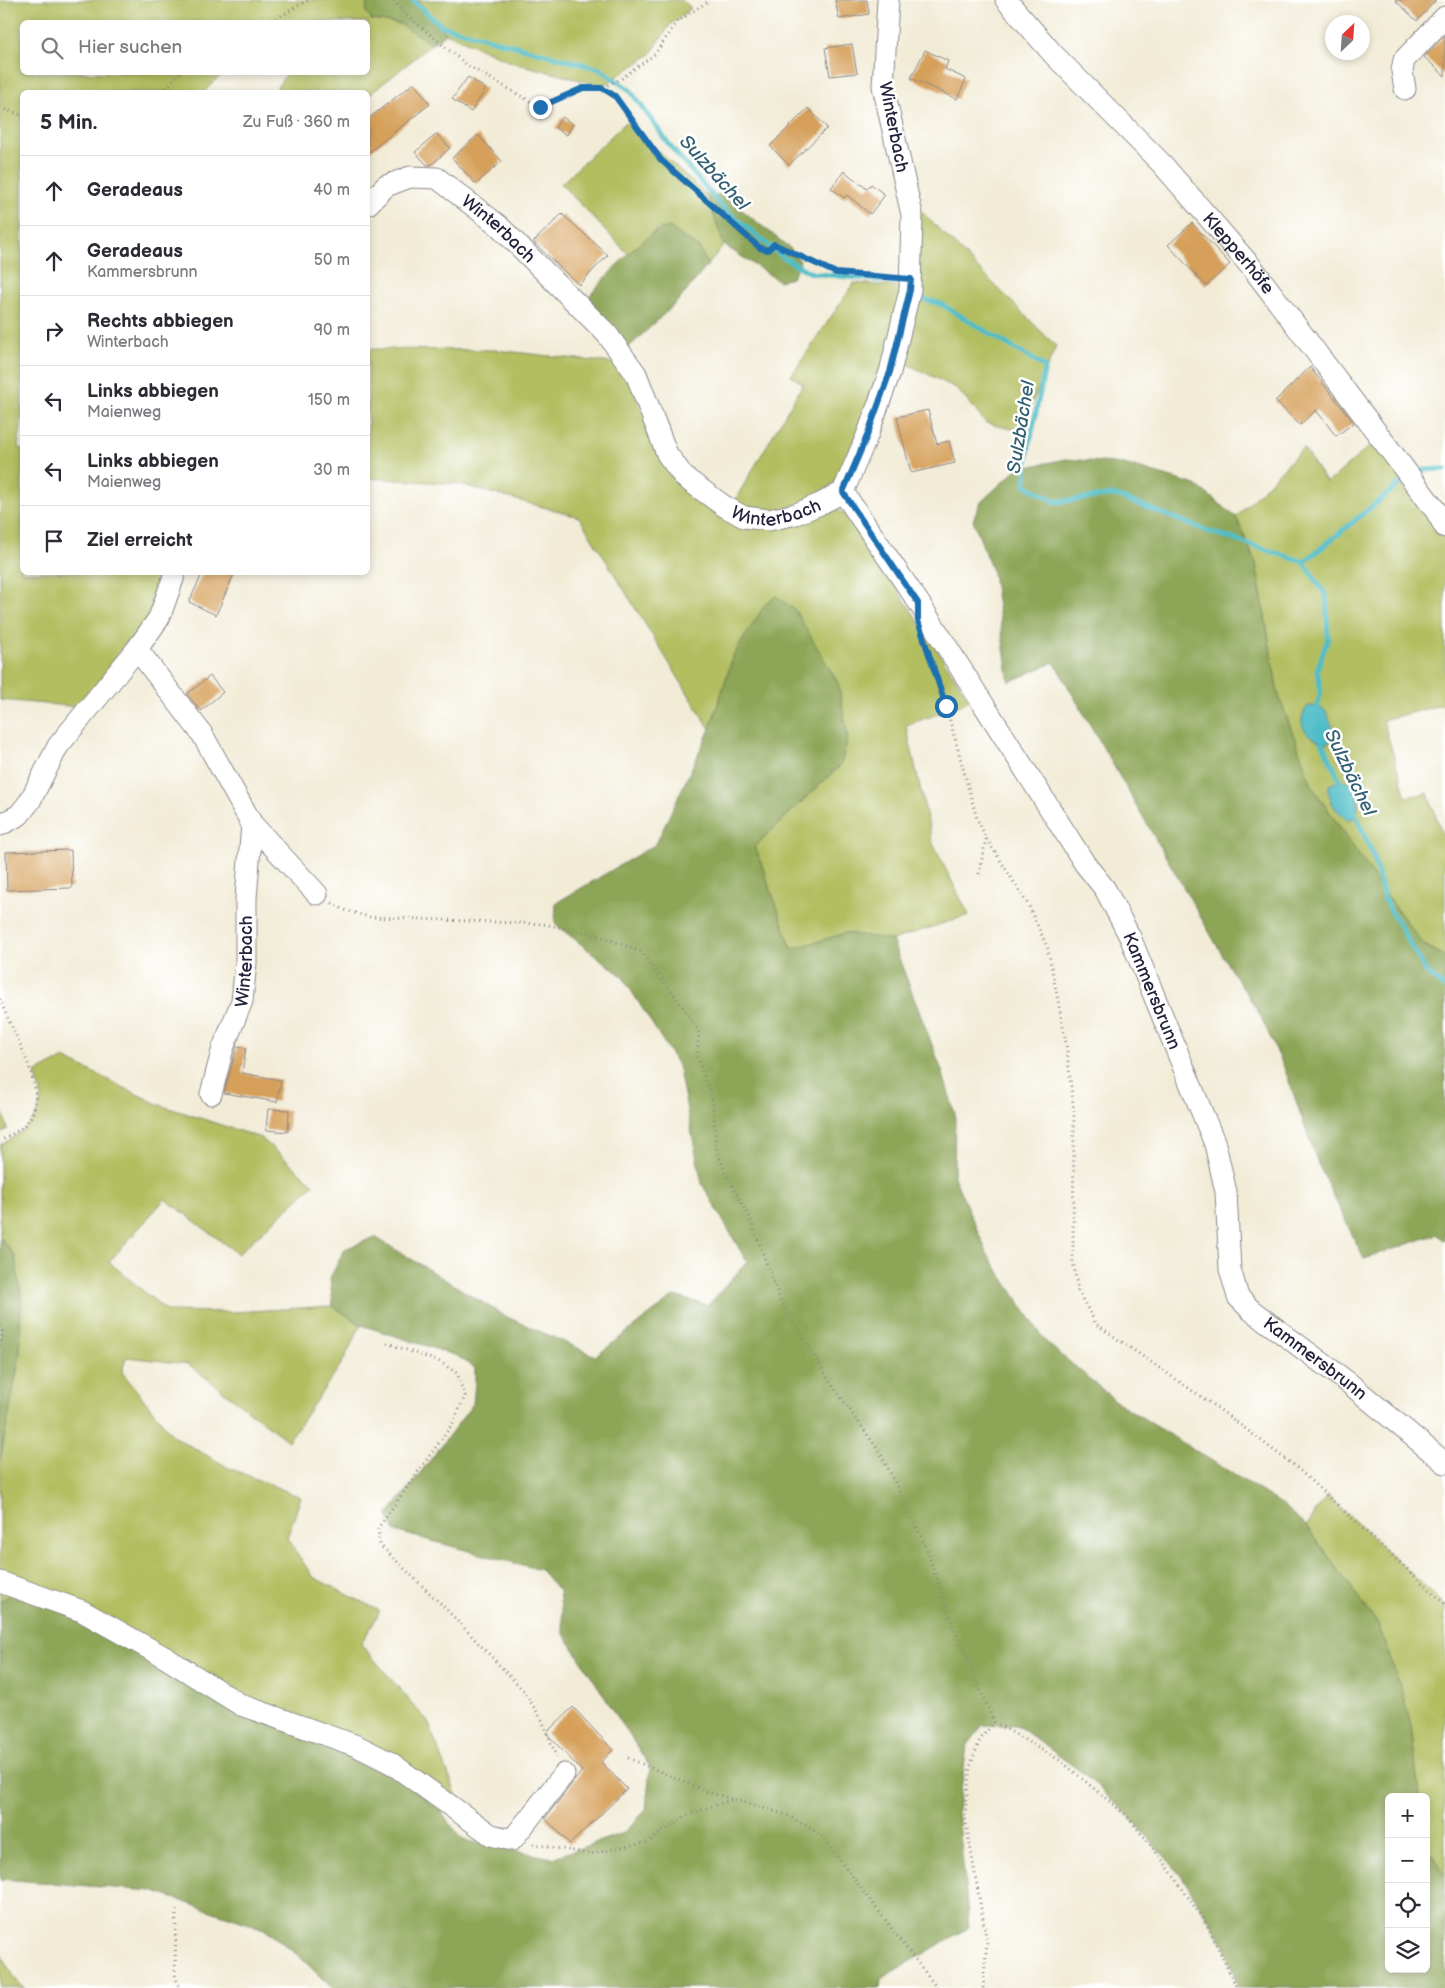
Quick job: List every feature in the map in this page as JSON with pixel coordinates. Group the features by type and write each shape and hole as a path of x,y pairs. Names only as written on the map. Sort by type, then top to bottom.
{"street":[{"name":"Winterbach","path":"370,202 386,186 410,177 437,178 498,225 607,334 636,374 667,454 684,477 724,506 744,516 769,520 796,514 843,492 867,436 890,372 910,284 912,215 882,86 888,0"},
{"name":"Klepperhöfe","path":"1006,0 1054,55 1162,164 1254,270 1436,511 1445,527"},
{"path":"1405,89 1402,71 1404,60 1445,17"},
{"name":"Kammersbrunn","path":"843,492 918,603 1085,864 1105,890 1130,938 1215,1144 1226,1192 1230,1269 1238,1297 1251,1310 1350,1384 1445,1464"},
{"path":"0,825 19,815 30,801 58,746 137,649 159,618 173,575"},
{"path":"137,649 202,734 252,824 317,894"},
{"name":"Winterbach","path":"211,1094 223,1048 242,1001 246,963 246,898 252,824"},
{"path":"0,1582 82,1611 166,1658 241,1705 357,1746 392,1763 490,1835 512,1840 564,1774"}],"path":[{"path":"269,20 279,17 308,0"},
{"path":"394,0 404,13 467,65 540,107 583,88 602,88 622,78 655,54 677,22 710,0"},
{"path":"165,90 177,75"},
{"path":"602,88 615,96 661,160 760,248 768,250 774,244 836,273 910,284"},
{"path":"0,108 20,114"},
{"path":"929,655 946,706 978,819 986,838 1029,906 1048,949 1066,1043 1074,1112 1074,1261 1078,1291 1096,1324 1223,1412 1296,1467 1445,1604"},
{"path":"980,874 986,838"},
{"path":"317,894 344,910 369,917 544,924 601,936 641,952 699,1031 697,1057 712,1096 716,1147 725,1173 749,1216 781,1302 828,1379 881,1454 926,1547 952,1623 994,1722 1061,1760 1128,1817 1167,1866 1207,1925 1237,1988"},
{"path":"0,999 6,1017 34,1078 37,1101 32,1116 21,1128 0,1140"},
{"path":"0,1326 2,1332 0,1346"},
{"path":"387,1343 440,1362 457,1373 465,1396 453,1423 378,1528 380,1545 445,1608 523,1690 542,1720 564,1774"},
{"path":"983,1988 987,1942 965,1817 970,1766 980,1740 994,1722"},
{"path":"628,1758 708,1792 787,1815 820,1834 937,1988"},
{"path":"512,1840 591,1854 648,1842 687,1815 732,1799"},
{"path":"176,1910 175,1974 179,1988"}],"green space":[{"path":"1,0 369,0 367,3 371,20 400,24 432,44 370,94 370,90 275,90 286,75 370,75 370,20 20,20 20,75 221,75 206,90 20,90 20,434 18,448 20,448 20,575 168,575 155,615 80,707 0,700"},
{"path":"369,0 417,0 446,33 432,44 400,24 372,20 366,13"},
{"path":"417,0 682,0 691,8 670,25 651,54 603,86 511,62 446,33"},
{"path":"626,122 707,195 724,245 708,265 699,248 659,228 628,254 561,184"},
{"path":"707,195 723,195 791,249 800,261 792,278 779,281 724,245"},
{"path":"914,204 1056,346 1029,411 1024,432 986,423 956,388 899,360"},
{"path":"669,227 699,248 708,265 679,300 627,349 585,301 613,269 636,247 659,230"},
{"path":"854,283 905,287 885,371 840,477 818,497 771,514 732,505 803,384 791,376"},
{"path":"370,349 496,350 622,364 663,458 745,523 829,508 850,517 970,700 950,710 906,725 933,844 969,915 892,940 846,933 792,950 755,846 841,765 734,654 710,729 579,517 459,484 370,478"},
{"path":"1377,440 1445,535 1445,704 1383,720 1406,797 1428,793 1445,842 1445,956 1424,945 1387,896 1313,788 1278,694 1256,564 1236,517 1303,448 1327,483"},
{"path":"1066,459 1124,464 1196,485 1236,517 1256,564 1278,694 1313,788 1387,896 1424,945 1445,956 1445,1241 1437,1234 1364,1259 1318,1164 1284,1067 1259,1013 1231,970 1054,662 1009,682 993,573 973,520 981,502 1017,469"},
{"path":"776,596 795,610 838,683 848,737 841,764 755,846 792,949 846,933 892,940 942,1071 955,1114 954,1177 988,1255 1046,1342 1117,1402 1280,1503 1306,1526 1378,1624 1400,1685 1411,1725 1419,1793 1385,1793 1385,1973 1430,1973 1430,1853 1445,1876 1445,1988 1238,1988 1226,1947 1181,1875 1130,1817 1084,1774 1018,1726 983,1725 967,1746 958,1811 969,1927 881,1979 880,1988 332,1988 299,1956 264,1929 152,1891 0,1879 0,1602 14,1591 152,1653 385,1763 442,1814 463,1840 552,1858 623,1833 646,1810 650,1767 564,1634 559,1591 541,1570 394,1531 388,1515 473,1404 475,1368 457,1356 361,1325 333,1306 330,1278 345,1249 375,1237 505,1316 596,1356 674,1296 708,1305 747,1262 702,1184 678,1065 622,976 555,924 556,903 656,844 710,729 734,654 766,603"},
{"path":"64,1058 157,1104 261,1138 314,1184 238,1254 165,1199 109,1262 167,1311 233,1312 333,1306 361,1325 342,1363 288,1441 188,1364 126,1357 122,1372 173,1436 229,1468 301,1497 287,1538 313,1577 380,1611 361,1644 428,1722 460,1804 442,1814 385,1763 14,1591 0,1602 0,1461 20,1354 15,1256 0,1237 0,1145 28,1126 37,1113 41,1096 35,1073"},
{"path":"0,1105 8,1129 0,1134"},
{"path":"0,1237 15,1256 21,1294 20,1354 0,1461"},
{"path":"1327,1495 1445,1605 1445,1876 1430,1853 1430,1793 1419,1793 1411,1725 1378,1624 1306,1526"},
{"path":"0,1952 18,1983 25,1988 0,1988"}],"water":[{"path":"1308,706 1318,707 1326,711 1334,731 1331,741 1324,744 1312,737 1304,729 1302,719"},
{"path":"1339,781 1349,781 1357,793 1356,816 1350,820 1337,810 1331,801 1329,785"}],"building":[{"path":"835,0 867,0 869,14 839,19"},
{"path":"1395,0 1436,0 1417,21"},
{"path":"1445,35 1445,76 1424,57"},
{"path":"852,44 857,73 830,76 825,48"},
{"path":"925,50 948,61 945,69 966,79 957,99 911,78"},
{"path":"468,77 486,89 471,112 452,99"},
{"path":"414,83 430,104 370,151 370,117"},
{"path":"808,108 827,128 789,165 770,146"},
{"path":"562,117 573,124 567,135 555,128"},
{"path":"437,134 450,148 431,165 427,165 415,152"},
{"path":"478,135 502,161 476,184 452,158"},
{"path":"844,171 867,189 871,184 885,195 870,214 847,195 844,198 831,188"},
{"path":"562,214 608,255 579,285 533,242"},
{"path":"1192,223 1230,264 1206,286 1168,245"},
{"path":"1310,367 1354,423 1336,436 1316,410 1300,425 1275,401"},
{"path":"928,410 937,444 949,441 955,463 911,473 897,417"},
{"path":"202,575 234,575 216,615 189,602"},
{"path":"210,676 223,692 201,711 187,694"},
{"path":"71,850 72,888 7,890 6,852"},
{"path":"237,1046 246,1048 242,1073 281,1080 277,1102 224,1093"},
{"path":"268,1109 289,1110 288,1132 266,1130"},
{"path":"573,1707 613,1750 601,1762 627,1789 570,1844 545,1818 582,1771 546,1733"}],"waterway":[{"name":"Sulzbächel","path":"412,0 442,26 600,69 630,90 670,146 722,207 784,258 811,273 905,283"},
{"name":"Sulzbächel","path":"916,290 923,299 941,304 1045,367 1028,452 1025,485 1057,502 1114,495 1205,530 1304,562 1326,596 1328,638 1317,670 1321,691 1316,712"},
{"path":"1422,470 1445,469"},
{"path":"1304,562 1402,482"},
{"name":"Sulzbächel","path":"1321,739 1342,786"},
{"name":"Sulzbächel","path":"1354,811 1373,855 1385,901 1427,973 1445,988"}],"route":[{"path":"540,107 583,88 602,88 615,96 661,160 760,248 768,250 774,244 781,249 836,273 911,279 890,372 867,436 843,492 918,603 918,621 946,706"}]}
